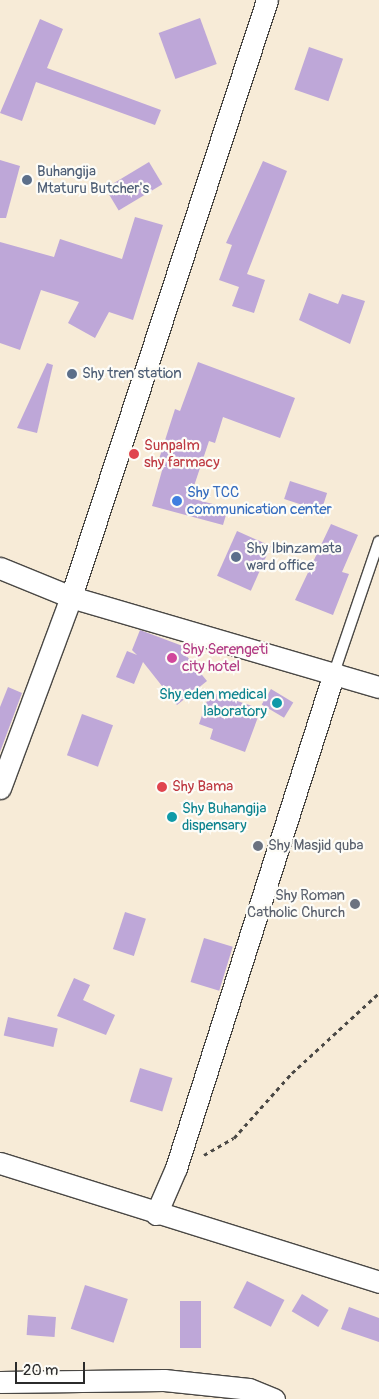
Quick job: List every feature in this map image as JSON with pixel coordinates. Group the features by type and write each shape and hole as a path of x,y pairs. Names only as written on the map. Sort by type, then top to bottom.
{"street":[{"path":"0,788 71,598 267,0"},
{"path":"0,568 71,598 379,687"},
{"path":"156,1214 176,1168 334,673"},
{"path":"0,1163 156,1214 379,1282"},
{"path":"0,1382 164,1380 249,1389 274,1399"}],"lane":[{"path":"334,673 379,542"}],"path":[{"path":"176,1168 234,1138 292,1073 379,993"}],"building":[{"path":"200,18 217,64 175,79 159,33"},
{"path":"40,19 63,29 47,68 161,110 155,125 36,82 22,121 0,113"},
{"path":"309,47 343,59 328,101 294,90"},
{"path":"0,160 20,166 6,218 0,218"},
{"path":"263,161 287,171 247,274 265,280 254,313 232,306 239,287 219,280 232,245 226,243"},
{"path":"149,162 162,184 119,211 105,188"},
{"path":"135,217 163,225 133,320 109,312 95,338 68,323 79,302 41,290 20,350 0,343 0,242 54,257 60,239 122,259"},
{"path":"309,293 338,304 342,294 365,301 350,344 299,320"},
{"path":"198,362 295,398 280,438 223,417 215,443 209,441 190,498 228,508 223,525 152,506 165,460 159,459 175,409 180,411"},
{"path":"47,363 53,365 37,433 17,428"},
{"path":"290,481 327,493 321,511 284,499"},
{"path":"331,524 358,535 342,572 349,574 333,615 295,600"},
{"path":"237,531 271,546 251,591 217,576"},
{"path":"140,630 188,648 185,654 207,681 177,705 143,662 134,684 116,677 127,651 137,655 132,650"},
{"path":"8,687 22,693 0,752 0,707"},
{"name":"Shy eden medical laboratory","path":"271,689 293,702 284,718 262,704"},
{"path":"210,692 261,709 245,752 210,739 213,729 199,724"},
{"path":"82,714 113,725 98,767 67,755"},
{"path":"125,912 146,919 134,956 113,949"},
{"path":"204,938 233,947 219,991 191,982"},
{"path":"74,978 90,985 83,1000 115,1015 106,1035 57,1016"},
{"path":"8,1017 58,1028 53,1047 4,1036"},
{"path":"140,1068 173,1078 162,1111 130,1101"},
{"path":"247,1281 284,1300 271,1327 233,1308"},
{"path":"85,1285 128,1299 114,1343 71,1329"},
{"path":"302,1294 329,1310 318,1327 292,1311"},
{"path":"180,1301 201,1301 201,1348 180,1348"},
{"path":"349,1307 379,1318 379,1342 341,1329"},
{"path":"28,1315 56,1317 55,1337 27,1335"}],"place":[{"name":"Buhangija Mtaturu Butcher's","path":"27,180"},
{"name":"Shy tren station","path":"72,374"},
{"name":"Sunpalm shy farmacy","path":"134,454"},
{"name":"Shy TCC communication center","path":"177,501"},
{"name":"Shy Ibinzamata ward office","path":"236,557"},
{"name":"Shy Serengeti city hotel","path":"172,658"},
{"name":"Shy eden medical laboratory","path":"277,703"},
{"name":"Shy Bama","path":"162,787"},
{"name":"Shy Buhangija dispensary","path":"172,817"},
{"name":"Shy Masjid quba","path":"258,846"},
{"name":"Shy Roman Catholic Church","path":"355,904"}]}
